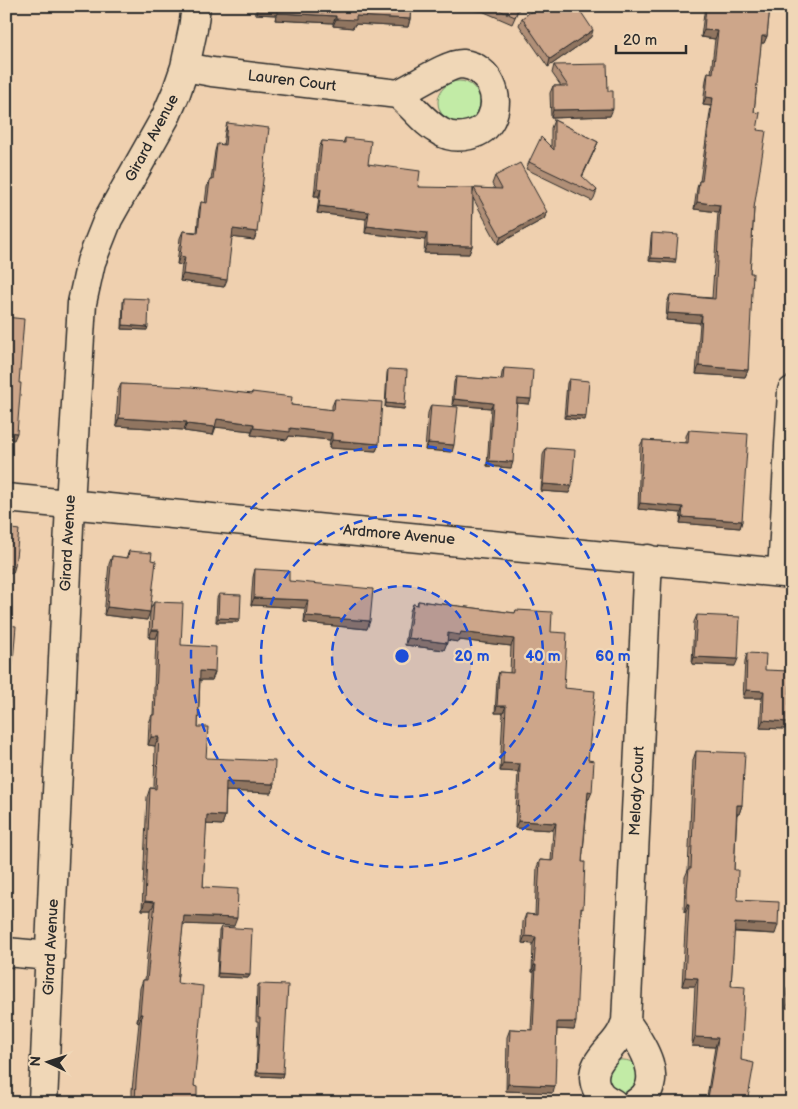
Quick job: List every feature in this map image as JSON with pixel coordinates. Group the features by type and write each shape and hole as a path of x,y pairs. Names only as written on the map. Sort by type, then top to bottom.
{"street":[{"name":"Girard Avenue","path":"43,1103 70,504 82,303 91,262 108,219 166,116 176,93 185,67 196,6"},
{"name":"Lauren Court","path":"185,67 212,72 398,94"},
{"path":"787,573 792,391"},
{"name":"Ardmore Avenue","path":"6,498 787,573"},
{"name":"Melody Court","path":"613,1103 600,1095 594,1080 594,1071 598,1062 621,1034 626,1022 648,559"},
{"path":"6,952 50,956"},
{"path":"626,1022 649,1061 651,1072 651,1082 647,1091 636,1103"}],"green space":[{"path":"459,81 474,87 480,102 474,117 459,123 444,117 438,102 444,87"},
{"path":"618,1060 629,1061 636,1068 639,1082 628,1093 620,1093 608,1084 609,1070"}],"building":[{"path":"258,6 411,6 410,19 356,16 356,20 336,19 336,16 278,13 278,8"},
{"path":"490,6 519,6 515,17"},
{"path":"539,6 577,6 593,30 550,59 522,18"},
{"path":"706,6 770,6 767,36 762,36 754,112 760,113 757,130 766,131 754,208 750,273 753,273 748,370 699,366 702,315 668,313 670,295 715,299 720,205 697,202 699,181 702,181 713,98 706,97 708,72 713,73 718,31 704,30"},
{"path":"607,64 608,91 613,91 613,109 553,110 553,86 568,86 554,65"},
{"path":"554,120 598,142 582,176 597,190 594,193 529,162 541,137 554,150"},
{"path":"227,123 269,128 257,232 233,229 227,280 183,274 185,257 180,256 183,231 198,233 201,202 207,203 210,180 213,180 217,144 225,145"},
{"path":"345,138 371,141 368,164 420,171 418,187 473,188 472,246 427,245 427,233 367,226 369,212 319,206 321,189 317,188 322,141 345,143"},
{"path":"520,163 547,212 501,237 474,188 502,189 495,176"},
{"path":"652,233 678,235 676,259 651,258"},
{"path":"124,298 149,299 148,327 123,325"},
{"path":"6,317 24,319 17,433 6,432"},
{"path":"504,368 533,370 531,399 517,398 513,462 489,461 493,403 454,399 456,377 503,380"},
{"path":"388,369 407,370 405,405 386,403"},
{"path":"569,379 589,381 586,416 566,415"},
{"path":"121,384 191,387 252,394 252,392 292,397 291,405 334,410 335,399 382,402 379,444 332,440 332,433 290,428 290,432 254,428 254,424 217,419 215,427 186,424 187,422 119,418"},
{"path":"431,405 458,407 454,445 428,443"},
{"path":"689,430 748,434 742,521 682,517 683,507 640,503 643,440 688,443"},
{"path":"546,448 575,450 572,486 543,484"},
{"path":"6,528 19,530 15,566 6,565"},
{"path":"129,551 152,553 151,560 156,561 150,612 107,607 112,556 128,558"},
{"path":"255,569 289,571 289,581 373,589 370,621 306,616 308,600 254,598"},
{"path":"219,594 241,595 240,619 218,618"},
{"path":"418,601 515,613 516,610 552,612 551,632 567,633 564,688 595,691 588,760 594,761 592,792 588,791 582,862 585,862 576,1022 557,1022 555,1086 508,1084 510,1029 533,1030 536,937 525,936 526,914 537,915 540,860 553,861 556,823 518,821 520,764 503,763 506,706 497,706 499,672 513,673 514,639 461,632 460,635 448,633 447,643 408,638 413,604 418,605"},
{"path":"154,602 183,603 181,645 216,647 215,672 200,671 198,727 208,727 206,758 275,761 274,784 226,782 225,816 207,815 203,887 238,889 237,918 184,916 177,983 203,986 194,1086 197,1087 197,1103 135,1103 143,980 147,980 155,902 145,901 150,788 156,789 159,737 151,737 152,715 155,715 159,630 152,630"},
{"path":"697,615 740,617 738,659 694,657"},
{"path":"6,625 16,626 9,707 6,706"},
{"path":"747,653 766,654 765,670 790,671 788,722 763,720 764,691 746,690"},
{"path":"696,751 745,753 742,805 737,805 734,870 738,870 737,900 779,902 778,925 735,923 731,986 745,987 741,1060 754,1063 747,1103 708,1098 718,1038 695,1037 698,978 685,977 689,904 687,904 687,889 689,868 691,868"},
{"path":"6,779 8,779 6,801"},
{"path":"221,927 252,929 250,975 218,973"},
{"path":"259,984 288,985 283,1073 257,1072 260,1018 258,1018"},
{"path":"789,985 792,985 792,1004 788,1004"}]}
